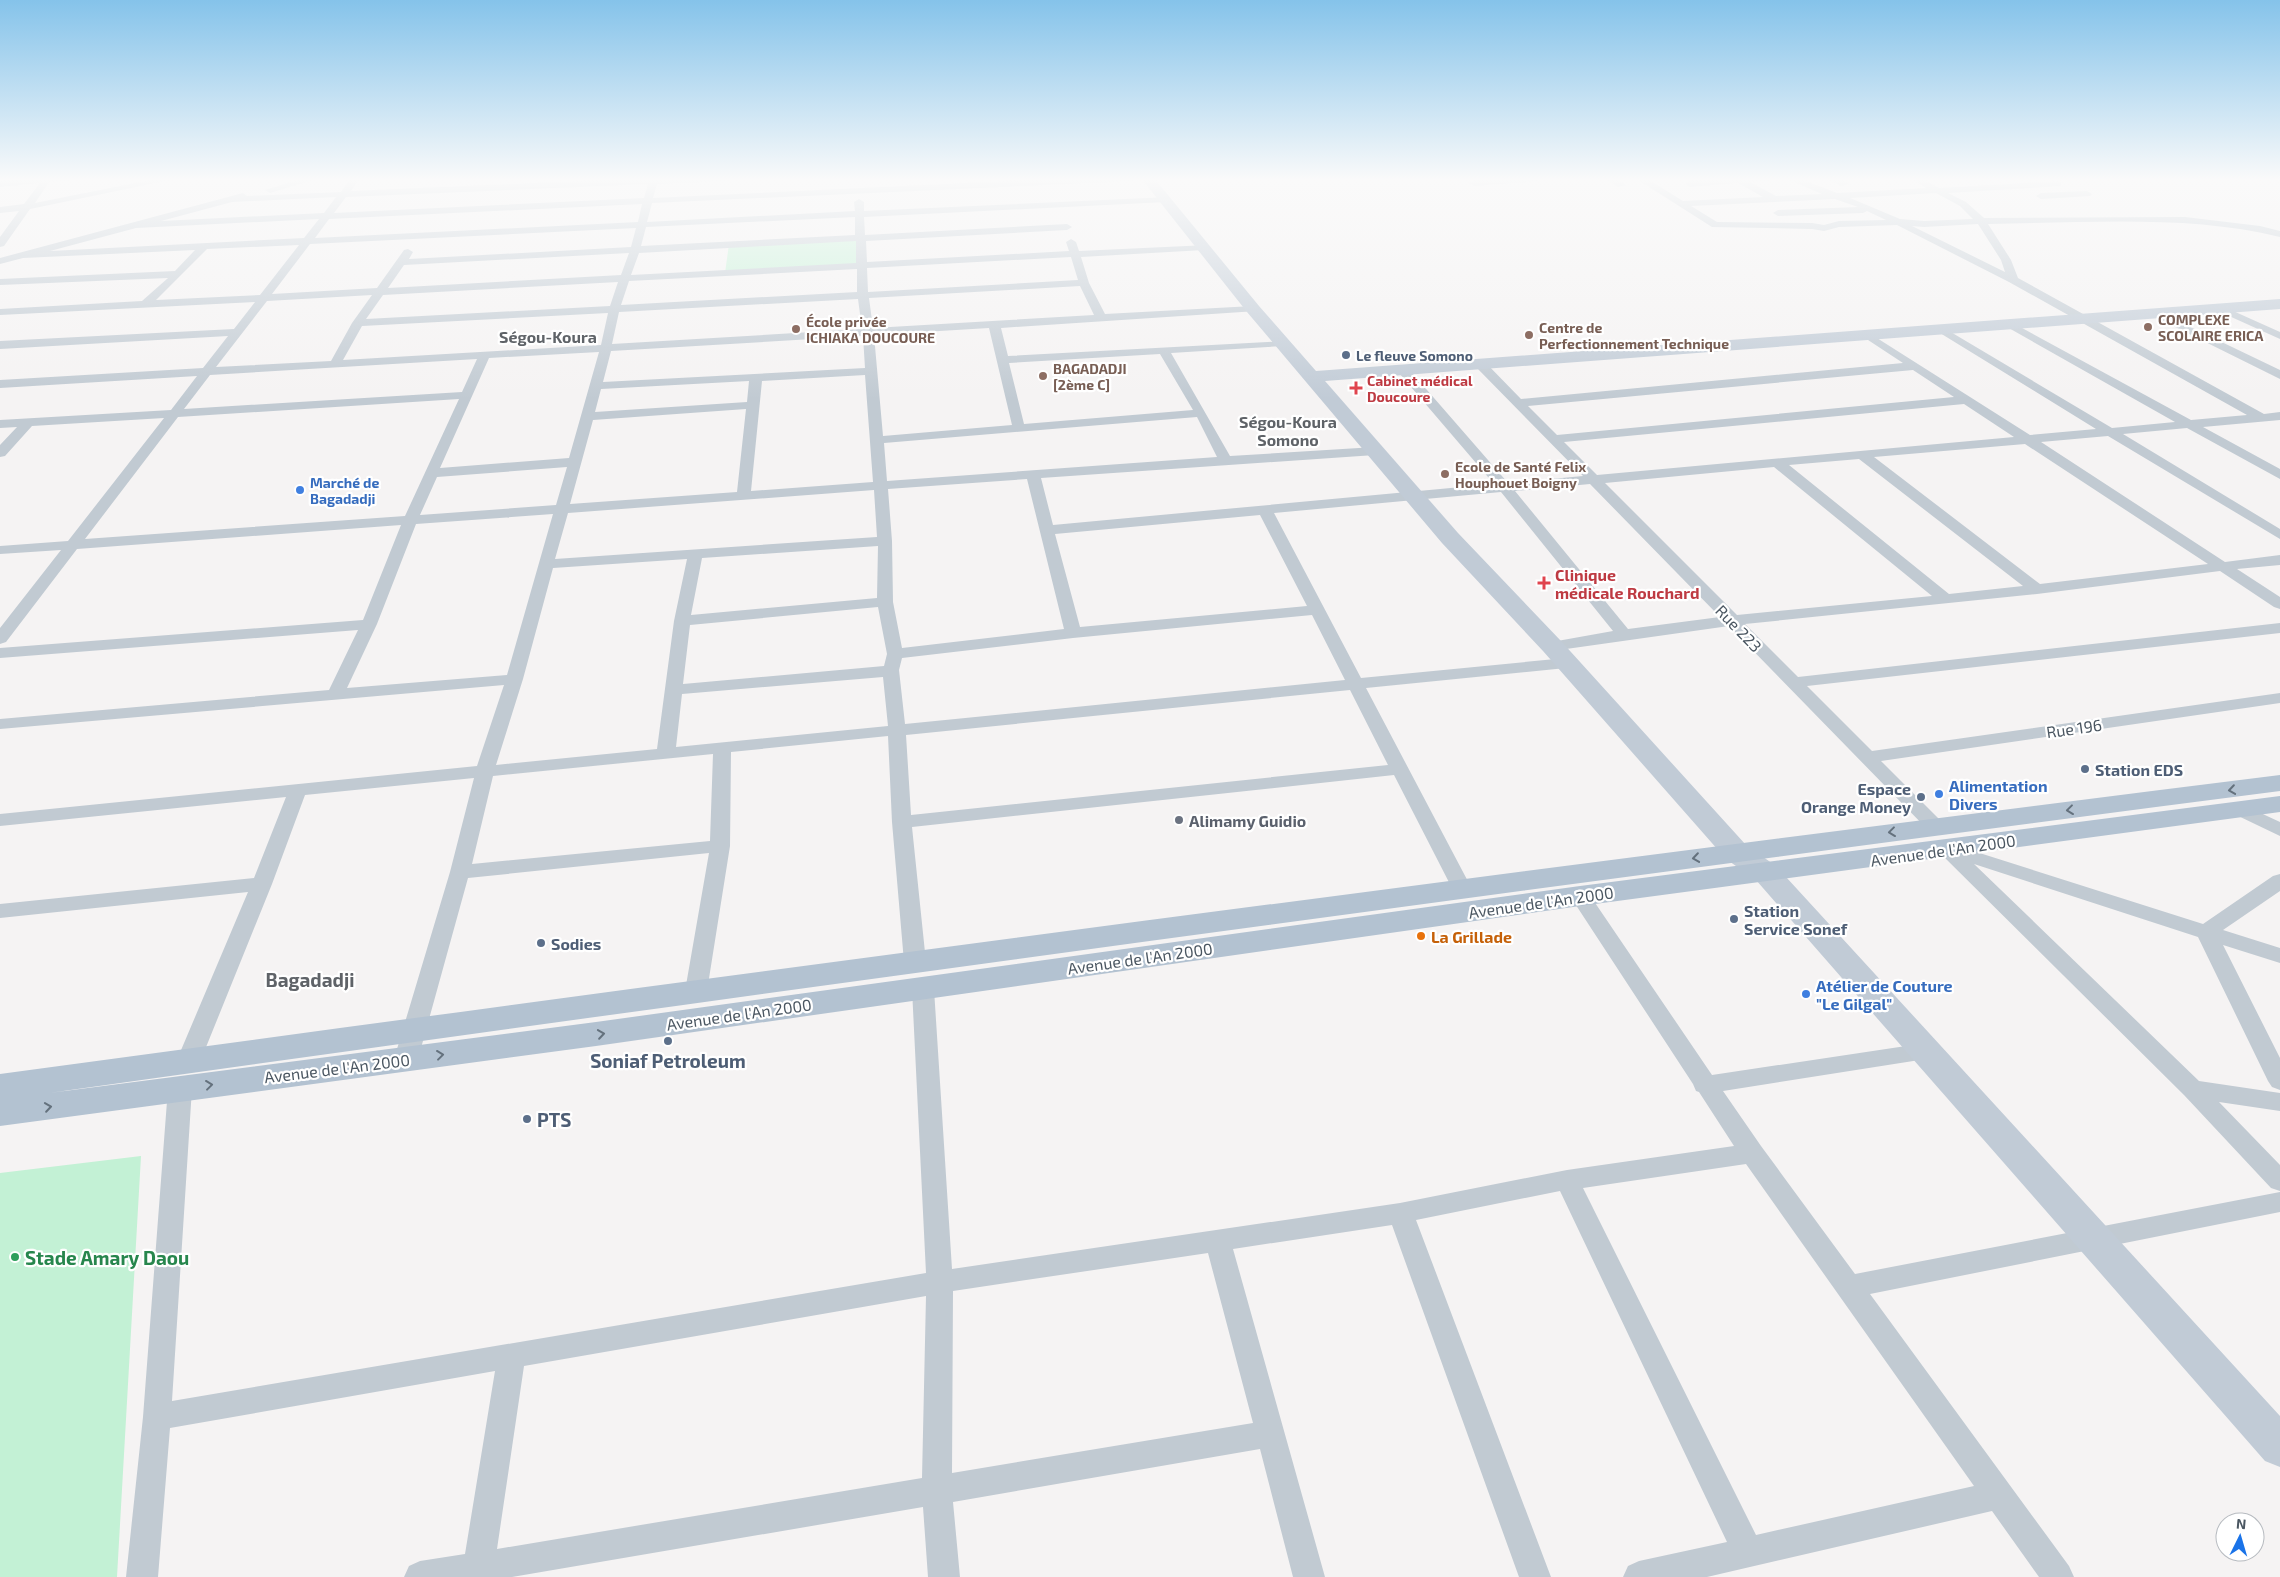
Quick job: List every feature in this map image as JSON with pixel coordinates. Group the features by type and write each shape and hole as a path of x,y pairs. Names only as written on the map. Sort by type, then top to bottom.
{"main road":[{"name":"Avenue de l'An 2000","path":"0,1113 415,1030 696,991 919,976 1766,873 1942,838 2280,783"},
{"name":"Avenue de l'An 2000","path":"0,1087 406,1059 1462,889 1736,852 1942,838 2280,804"}],"street":[{"path":"0,261 37,252"},
{"path":"24,255 92,252"},
{"path":"144,305 178,274 199,252"},
{"path":"0,639 300,252"},
{"path":"335,364 358,323 408,252"},
{"path":"402,262 604,252"},
{"path":"406,1059 460,872 485,771 514,679 560,509 588,416 614,309 623,278 634,252"},
{"path":"861,252 863,295 868,332 885,541 885,602 893,662 902,822 919,976 940,1282 937,1491 944,1577"},
{"path":"0,312 1119,252"},
{"path":"1208,252 1253,309 1450,538 1552,646 1736,852 1766,873 2280,1447"},
{"path":"1956,252 2014,280 2262,418"},
{"path":"2000,252 2014,280"},
{"path":"1074,254 1084,283 1100,318"},
{"path":"0,282 178,274"},
{"path":"358,323 1084,283"},
{"path":"1312,377 1944,331 2280,304"},
{"path":"2222,308 2280,336"},
{"path":"0,384 1253,309"},
{"path":"2157,314 2280,375"},
{"path":"994,324 1019,428"},
{"path":"2011,325 2280,475"},
{"path":"1944,331 2280,535"},
{"path":"0,345 237,332"},
{"path":"1868,336 2280,604"},
{"path":"1004,360 1283,344"},
{"path":"1164,351 1202,413 1226,460"},
{"path":"335,695 369,624 410,520 485,355"},
{"name":"Rue 223","path":"1480,364 1793,683 1869,757 1942,838 2192,1089 2280,1181"},
{"path":"1518,403 1914,366"},
{"path":"1403,370 1505,488 1623,633"},
{"path":"595,386 871,371"},
{"path":"744,496 756,377"},
{"path":"0,424 468,394"},
{"path":"1552,439 1965,400"},
{"path":"588,416 754,405"},
{"path":"877,440 1202,413"},
{"path":"1046,530 1864,456 2280,416"},
{"path":"0,453 28,422"},
{"path":"0,550 1226,460 1375,451"},
{"path":"1864,456 2037,589"},
{"path":"432,473 575,462"},
{"path":"1778,463 1946,599"},
{"path":"1033,474 1073,633"},
{"path":"1265,510 1462,889"},
{"path":"546,564 695,556 885,541"},
{"path":"666,753 682,621 695,556"},
{"path":"1552,646 1623,633 1732,620 1946,599 2280,560"},
{"path":"682,621 885,602"},
{"path":"673,690 870,674 893,662 1073,633 1318,610"},
{"path":"0,653 369,624"},
{"path":"1793,683 2280,628"},
{"path":"0,820 1566,663"},
{"path":"0,724 514,679"},
{"name":"Rue 196","path":"1869,757 2280,698"},
{"path":"696,991 720,846 722,747"},
{"path":"902,822 1400,769"},
{"path":"142,1577 157,1417 184,1075 298,790"},
{"path":"2240,809 2280,830"},
{"path":"1942,838 2206,932 2280,956"},
{"path":"460,872 720,846"},
{"path":"2206,932 2280,881"},
{"path":"0,911 262,884"},
{"path":"1580,896 1704,1085 2058,1577"},
{"path":"2206,932 2280,1081"},
{"path":"1704,1085 1926,1051"},
{"path":"2192,1089 2280,1102"},
{"path":"157,1417 511,1358 940,1282 1400,1213 1567,1180 1752,1153"},
{"path":"1567,1180 1748,1552"},
{"path":"1850,1287 2280,1202"},
{"path":"1400,1213 1535,1577"},
{"path":"1217,1239 1309,1577"},
{"path":"478,1572 511,1358"},
{"path":"420,1577 478,1572 1271,1434"},
{"path":"1639,1577 1998,1495"}],"green space":[{"path":"728,252 861,252 862,265 725,273"},
{"path":"141,1156 117,1577 0,1577 0,1173"}],"place":[{"name":"COMPLEXE SCOLAIRE ERICA","path":"2148,327"},
{"name":"École privée ICHIAKA DOUCOURE","path":"796,329"},
{"name":"Centre de Perfectionnement Technique","path":"1529,335"},
{"name":"Le fleuve Somono","path":"1346,355"},
{"name":"BAGADADJI [2ème C]","path":"1043,376"},
{"name":"Cabinet médical Doucoure","path":"1356,388"},
{"name":"Ecole de Santé Felix Houphouet Boigny","path":"1445,474"},
{"name":"Marché de Bagadadji","path":"300,490"},
{"name":"Clinique médicale Rouchard","path":"1544,583"},
{"name":"Station EDS","path":"2085,769"},
{"name":"Alimentation Divers","path":"1939,794"},
{"name":"Espace Orange Money","path":"1921,797"},
{"name":"Alimamy Guidio","path":"1179,820"},
{"name":"Station Service Sonef","path":"1734,919"},
{"name":"La Grillade","path":"1421,936"},
{"name":"Sodies","path":"541,943"},
{"name":"Atélier de Couture \"Le Gilgal\"","path":"1806,994"},
{"name":"Soniaf Petroleum","path":"668,1041"},
{"name":"PTS","path":"527,1119"},
{"name":"Stade Amary Daou","path":"15,1257"}],"district":[{"name":"Ségou-Koura","path":"548,336"},
{"name":"Ségou-Koura Somono","path":"1288,430"},
{"name":"Bagadadji","path":"310,979"}]}
